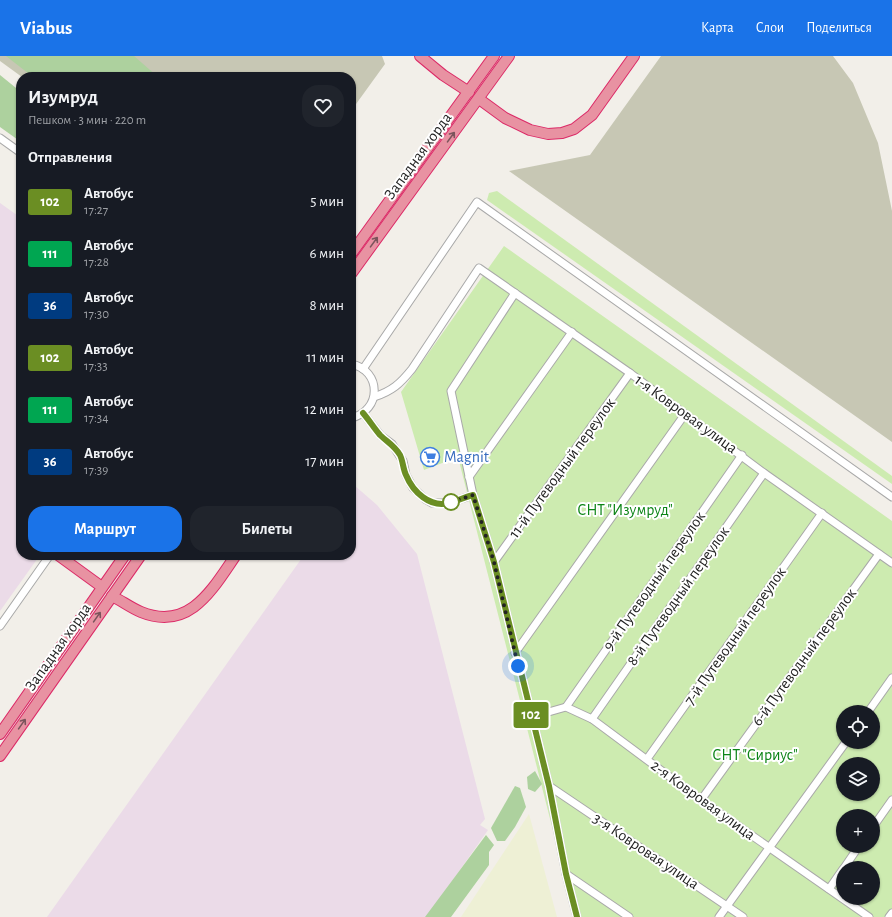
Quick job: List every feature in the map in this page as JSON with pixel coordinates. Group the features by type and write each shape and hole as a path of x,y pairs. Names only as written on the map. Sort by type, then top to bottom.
{"highway":[{"path":"420,56 443,75 469,92"},
{"name":"Западная хорда","path":"356,247 494,56"},
{"name":"Западная хорда","path":"356,267 509,56"},
{"path":"478,99 506,118 530,130 548,134 562,133 574,129 592,115 634,56"},
{"path":"65,560 102,587"},
{"name":"Западная хорда","path":"0,734 121,560"},
{"name":"Западная хорда","path":"0,756 137,560"},
{"path":"112,596 141,612 156,616 171,617 185,613 209,595 233,560"}],"street":[{"path":"0,138 16,149"},
{"path":"362,368 477,202 892,497"},
{"name":"1-я Ковровая улица","path":"374,398 388,393 403,380 412,369 479,268 630,373 742,455 764,473 892,563"},
{"path":"515,293 451,391 473,495 494,562 515,653 549,786 566,874 577,917"},
{"path":"469,477 572,332"},
{"path":"356,366 362,368 369,375 373,384 374,398 370,406 363,413 356,416"},
{"name":"11-й Путеводный переулок","path":"494,562 630,373"},
{"path":"363,413 381,436 396,449 403,461 406,475 410,482 418,493 425,499 432,503 448,503 473,495"},
{"path":"515,653 685,414"},
{"name":"9-й Путеводный переулок","path":"566,707 742,455"},
{"name":"8-й Путеводный переулок","path":"592,719 764,473"},
{"name":"7-й Путеводный переулок","path":"647,759 822,513"},
{"name":"6-й Путеводный переулок","path":"701,800 879,554"},
{"path":"0,626 46,560"},
{"path":"873,705 892,678"},
{"path":"531,717 566,707"},
{"name":"2-я Ковровая улица","path":"566,707 592,719 701,800 869,917"},
{"path":"719,917 841,749"},
{"name":"3-я Ковровая улица","path":"549,786 743,917"},
{"path":"880,817 892,800"},
{"path":"566,874 628,917"},
{"path":"829,889 836,878"},
{"path":"889,917 892,913"}],"shaded area":[{"path":"0,56 382,56 385,64 356,104 356,72 16,73 0,61"},
{"path":"661,56 833,56 853,83 878,143 892,211 892,442 509,171 590,155"},
{"path":"0,203 16,214 16,560 36,560 0,611"},
{"path":"356,487 377,505 417,554 485,819 480,825 488,830 427,917 47,917 300,560 356,560"},
{"path":"529,814 557,917 461,917"}],"green space":[{"path":"6,56 134,56 152,72 27,72"},
{"path":"0,75 16,88 16,138 0,127"},
{"path":"497,191 892,476 892,484 487,200 489,193"},
{"name":"СНТ \"Изумруд\"","path":"504,246 892,521 892,917 575,917 458,457 424,470 401,392"},
{"path":"535,771 542,784 535,792 528,789 527,777"},
{"path":"515,786 520,788 526,807 505,841 497,841 491,828"},
{"path":"486,835 494,845 489,852 489,865 451,917 425,917"}],"bus line":[{"name":"102","path":"363,413 381,436 392,444 403,461 406,475 414,488 425,499 432,503 441,504 473,495 494,562 518,666 549,786 566,874 577,917"}],"place":[{"name":"Magnit","path":"430,457"}],"route":[{"path":"451,502 448,503 473,495 494,562 518,666"}],"park label":[{"name":"СНТ \"Сириус\"","path":"755,755"}]}
